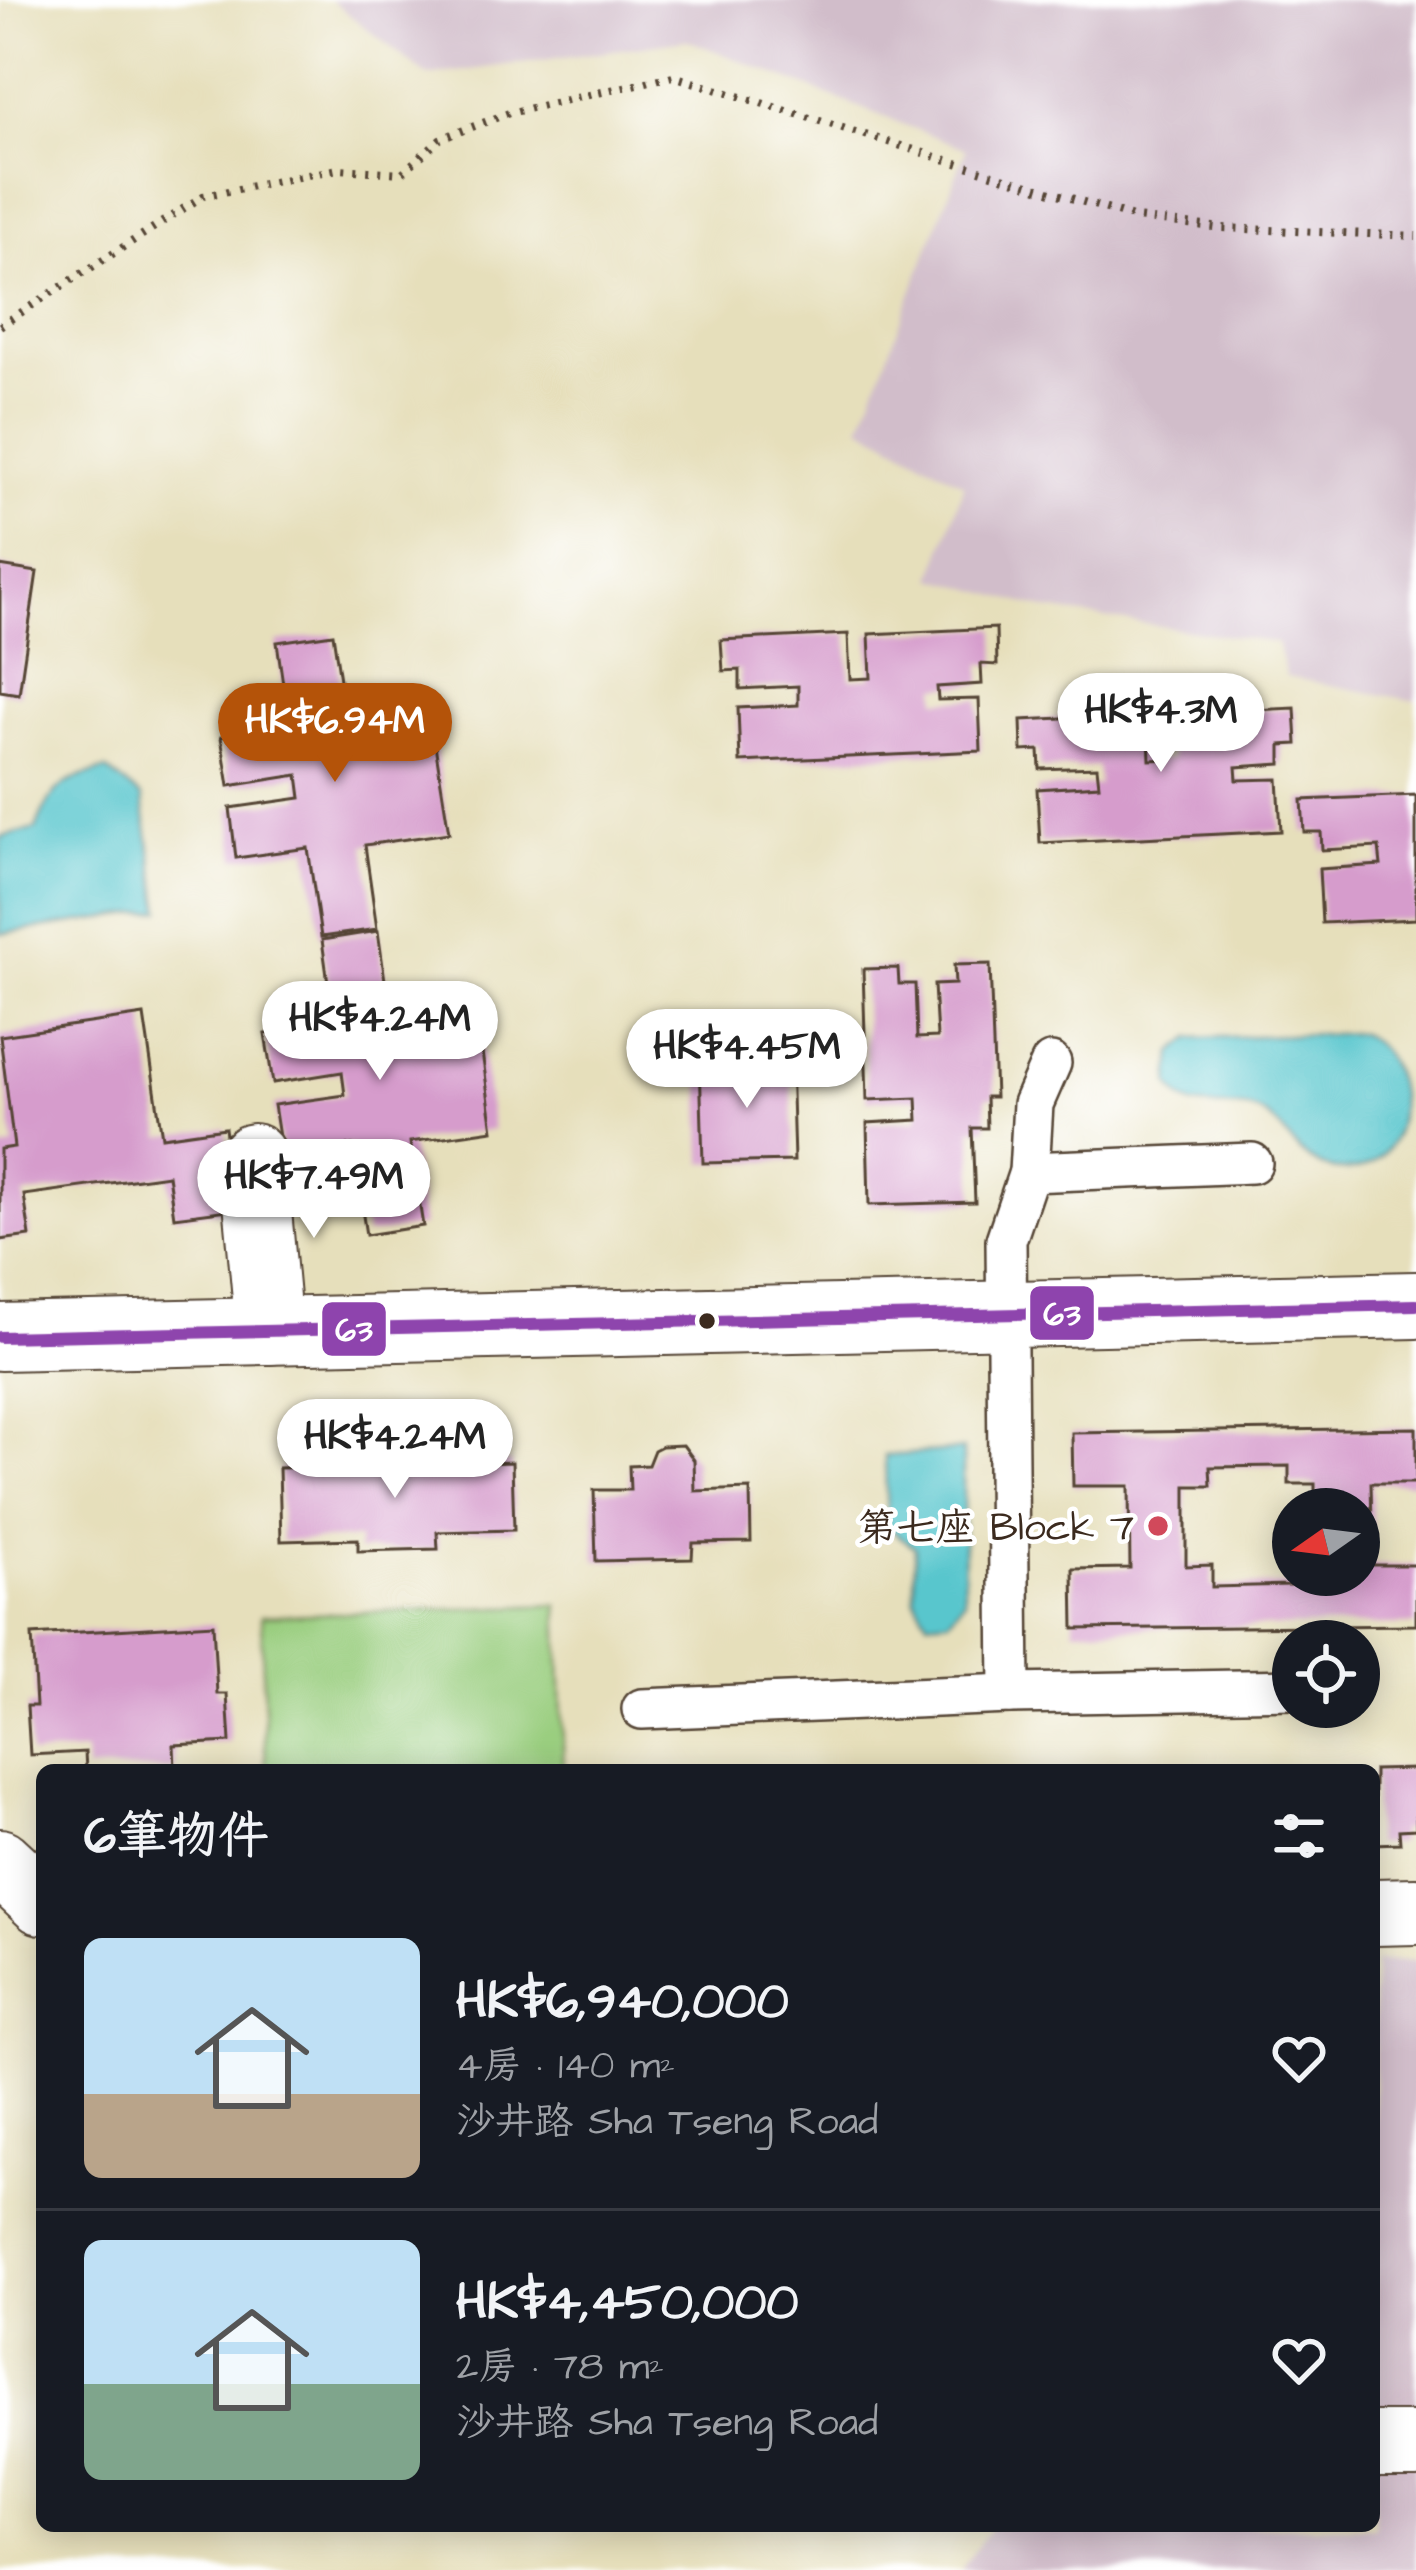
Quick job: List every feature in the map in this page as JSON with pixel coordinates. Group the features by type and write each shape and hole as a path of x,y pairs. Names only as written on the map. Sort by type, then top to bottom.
{"street":[{"path":"253,1157 269,1331"},
{"path":"0,1337 1416,1305"},
{"path":"0,1862 36,1895"},
{"path":"1380,1912 1416,1911"},
{"path":"1380,2445 1416,2445"}],"lane":[{"path":"1010,1694 1006,1240 1029,1172 1034,1104 1051,1063"},
{"path":"1029,1172 1252,1163"},
{"path":"642,1709 1272,1689"}],"path":[{"path":"0,326 203,196 338,169 402,173 440,140 509,112 674,76 1136,218 1222,228 1416,236"}],"shaded area":[{"path":"330,0 1416,0 1416,701 1286,677 1277,643 1048,610 933,578 964,484 861,426 966,149 687,40 428,76"},
{"path":"1416,1961 1416,2570 961,2570 988,2532 1380,2532 1380,1962"}],"green space":[{"path":"558,1605 564,1764 266,1764 261,1616"}],"water":[{"path":"107,770 142,797 161,910 0,934 0,837 36,829 61,787"},
{"path":"1358,1033 1377,1045 1390,1064 1400,1111 1384,1153 1366,1166 1326,1167 1301,1152 1264,1114 1240,1107 1196,1105 1170,1084 1173,1052 1191,1038"},
{"path":"963,1450 964,1600 949,1619 928,1621 914,1597 915,1547 887,1527 885,1456"}],"building":[{"path":"0,566 37,572 19,694 0,691"},
{"path":"996,628 997,665 981,664 982,684 937,687 938,700 979,699 981,751 740,762 738,708 798,705 798,686 740,689 740,670 723,671 721,640 848,634 850,679 871,678 869,634"},
{"path":"333,634 347,726 430,713 449,833 365,845 377,929 321,937 308,848 236,858 230,808 301,798 298,775 229,786 221,737 289,727 277,642"},
{"path":"1295,708 1297,744 1281,745 1281,764 1236,767 1237,780 1278,779 1281,831 1040,843 1037,789 1099,785 1097,767 1040,769 1039,750 1022,751 1021,720 1148,714 1150,760 1171,759 1168,714"},
{"path":"1416,795 1416,919 1322,923 1319,869 1381,865 1379,847 1322,850 1321,832 1304,832 1302,800"},
{"path":"378,931 391,1023 476,1010 493,1130 410,1142 423,1226 366,1235 352,1145 282,1156 274,1105 345,1095 342,1072 273,1083 265,1034 334,1025 322,940"},
{"path":"990,964 995,1097 986,1097 987,1128 972,1128 975,1202 869,1205 867,1123 918,1120 917,1098 867,1100 863,969 898,968 899,984 915,984 917,1038 937,1037 934,985 955,984 954,965"},
{"path":"144,1015 162,1137 225,1128 236,1209 174,1217 168,1175 24,1195 30,1236 0,1240 0,1149 14,1147 0,1036"},
{"path":"791,1059 794,1161 703,1163 700,1061"},
{"name":"第七座 Block 7","path":"1416,1428 1416,1483 1315,1488 1315,1484 1289,1484 1289,1466 1210,1467 1211,1486 1186,1486 1186,1566 1212,1565 1212,1587 1272,1585 1272,1596 1380,1596 1380,1565 1416,1565 1416,1625 1380,1625 1380,1620 1272,1620 1272,1627 1074,1629 1073,1569 1130,1568 1129,1486 1073,1486 1072,1433"},
{"path":"683,1445 694,1460 695,1491 750,1489 751,1542 693,1543 692,1559 596,1561 594,1490 630,1490 629,1466 648,1465 654,1450 662,1446"},
{"path":"429,1452 430,1465 512,1462 514,1530 437,1532 438,1549 358,1551 358,1539 281,1541 279,1468 356,1466 355,1454"},
{"path":"213,1624 217,1694 227,1694 230,1742 174,1745 175,1764 86,1764 85,1752 30,1755 27,1706 36,1706 32,1635"},
{"path":"1416,1769 1416,1829 1399,1830 1400,1843 1380,1844 1380,1770"}],"transit line":[{"name":"63","path":"0,1337 1416,1305"}],"place":[{"name":"第七座 Block 7","path":"1158,1526"}]}
